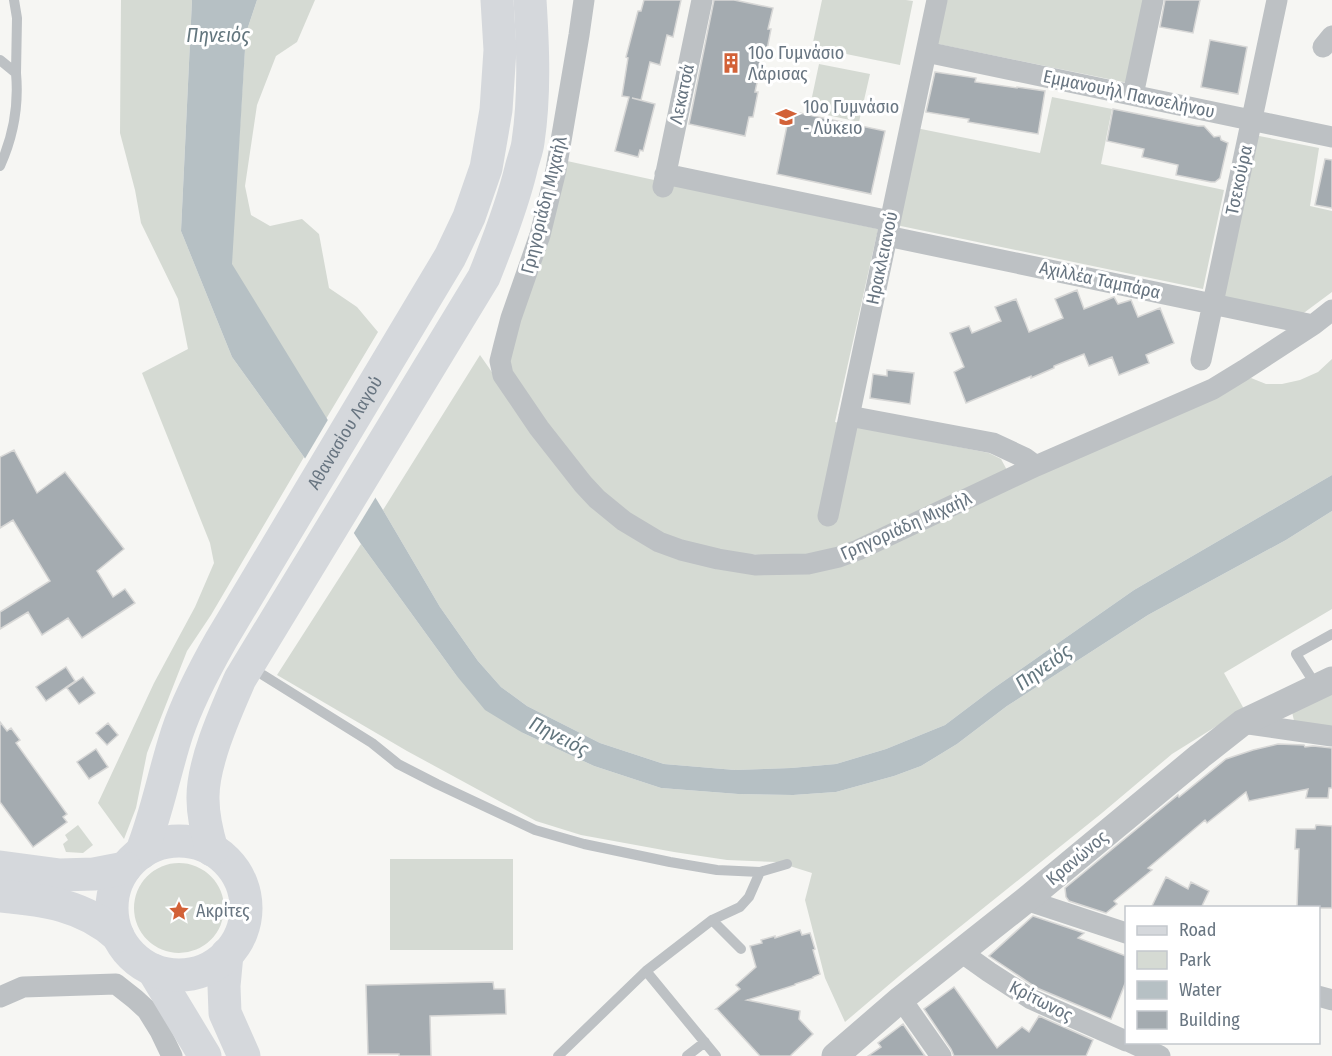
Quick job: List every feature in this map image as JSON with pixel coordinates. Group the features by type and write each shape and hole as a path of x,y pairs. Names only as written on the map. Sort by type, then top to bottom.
{"main road":[{"name":"Αθανασίου Λαγού","path":"133,860 152,825 184,714 198,683 221,640 450,257 470,217 486,168 497,100 500,50 497,0"},
{"name":"Αθανασίου Λαγού","path":"212,850 206,830 203,789 226,711 240,679 256,669 484,277 500,237 515,195 528,143 533,62 530,0"},
{"path":"187,842 200,844 212,850 225,859 242,884 245,915 237,940 227,954 216,963 191,974 177,975 153,970 142,964 124,947 114,926 112,903 117,880 133,860 148,848 160,843 187,842"},
{"path":"0,867 60,875 94,874 133,860"},
{"path":"0,896 54,902 76,910 108,927 118,936"},
{"path":"227,954 224,986 225,1013 244,1056"},
{"path":"153,970 205,1056"}],"street":[{"name":"Γρηγοριάδη Μιχαήλ","path":"584,0 556,170 540,234 511,318 500,361 503,375 539,428 583,484 624,521 659,542 718,560 755,565 808,564 839,557 1036,466 1214,389 1313,325 1332,310"},
{"name":"Λεκατσά","path":"664,181 702,0"},
{"name":"Ηρακλειανού","path":"828,516 937,0"},
{"path":"1133,95 1153,0"},
{"name":"Τσεκούρα","path":"1201,360 1277,0"},
{"name":"Εμμανουήλ Πανσελήνου","path":"926,52 1332,137"},
{"name":"Αχιλλέα Ταμπάρα","path":"664,181 1313,325"},
{"path":"849,416 993,443 1025,458 1036,466"},
{"name":"Κρανώνος","path":"835,1056 901,999 1242,723 1324,683"},
{"path":"1242,723 1332,736"},
{"path":"1026,900 1125,933"},
{"name":"Κρίτωνος","path":"961,952 1031,999 1125,1041"},
{"path":"0,996 23,987 116,984 147,1010 172,1056"},
{"path":"901,999 941,1056"},
{"name":"Κρίτωνος","path":"1133,1044 1160,1056"}],"lane":[{"path":"0,166 12,135 18,93 17,18 14,0"},
{"path":"0,60 16,73"},
{"path":"1324,683 1296,654 1332,634"},
{"path":"256,669 372,742 398,764 535,830 584,844 717,870 760,872 787,864"},
{"path":"558,1056 646,971 712,920 740,907 749,897 760,872"},
{"path":"712,920 741,949"},
{"path":"646,971 716,1056"},
{"path":"687,1056 705,1042"}],"green space":[{"path":"121,0 192,0 181,231 232,357 304,457 211,615 187,651 147,753 136,808 124,839 98,803 154,683 195,607 214,563 210,543 142,373 188,349 178,299 141,223 120,133"},
{"path":"257,0 315,0 297,42 276,56 257,105 245,186 251,215 270,226 302,219 319,234 329,288 357,307 378,332 326,419 231,264 246,33"},
{"path":"822,0 913,1 900,65 812,47"},
{"path":"942,0 1145,0 1128,83 933,43"},
{"path":"819,64 870,74 859,122 809,111"},
{"path":"1052,97 1112,109 1101,164 1224,190 1203,289 896,225 916,128 1040,153"},
{"path":"1254,135 1319,148 1310,206 1332,211 1332,292 1301,315 1221,299"},
{"path":"567,161 878,229 835,422 989,453 1001,459 1008,472 869,538 810,555 788,557 720,552 673,538 637,521 602,492 512,379 508,361"},
{"path":"480,355 521,414 636,538 786,572 1251,378 1266,384 1282,384 1300,380 1318,372 1332,359 1332,475 1134,590 945,725 886,749 836,764 735,770 664,764 600,743 527,706 501,687 478,661 440,607 383,510"},
{"path":"1332,511 1332,609 1224,673 1244,709 1172,754 845,1022 825,978 805,900 812,873 777,862 727,860 581,835 536,821 407,751 277,675 361,544 456,675 523,733 594,766 661,788 738,794 793,795 836,792 921,766 957,744 1007,706 1148,615 1286,540"},
{"path":"1332,692 1332,728 1295,725 1292,712"},
{"path":"78,825 93,845 83,853 66,852 63,844 68,840 65,835"},
{"path":"390,859 513,859 513,950 390,950"},
{"path":"179,863 196,867 211,876 220,891 224,908 220,925 211,940 196,949 179,953 162,949 147,940 138,925 134,908 138,891 147,876 162,867"}],"water":[{"name":"Πηνειός","path":"192,0 257,0 246,33 232,264 440,607 478,661 501,687 527,706 600,743 664,764 735,770 836,764 886,749 945,725 1134,590 1332,475 1332,511 1286,540 1148,615 1007,706 957,744 921,766 894,776 836,792 793,795 738,794 661,788 594,766 523,733 485,710 456,675 361,544 304,457 232,357 181,231"}],"pier":[{"path":"329,418 377,495 352,536 303,462"}],"building":[{"path":"644,0 681,0 673,37 667,35 660,65 650,62 641,100 632,98 655,104 643,151 640,150 638,157 615,151 629,97 622,96 628,58 626,57 638,11 641,11"},
{"name":"10o Γυμνάσιο Λάρισας","path":"714,0 734,0 773,8 768,29 771,29 766,55 763,54 755,92 758,92 753,117 749,117 745,136 689,124"},
{"path":"1165,0 1200,0 1193,33 1160,27"},
{"path":"1210,40 1247,47 1238,94 1201,87"},
{"path":"935,72 976,78 975,82 1045,91 1038,134 926,112"},
{"path":"1113,109 1204,126 1214,137 1220,136 1221,140 1228,143 1220,178 1211,182 1176,175 1178,165 1142,157 1144,149 1107,141"},
{"path":"790,111 885,131 871,194 777,174"},
{"path":"1325,159 1332,160 1332,208 1315,205"},
{"path":"1077,290 1084,309 1114,297 1118,304 1131,300 1138,317 1160,308 1174,343 1146,355 1149,363 1119,375 1112,357 1089,366 1084,354 1031,378 1031,376 966,403 954,372 964,367 950,333 969,326 972,333 1001,321 995,307 1016,299 1029,332 1063,318 1055,299"},
{"path":"887,370 914,373 910,404 870,398 873,374 887,376"},
{"path":"14,450 37,493 65,472 124,549 97,571 113,597 125,589 135,603 82,638 68,618 42,635 28,612 0,629 0,612 50,581 13,520 0,528 0,457"},
{"path":"66,667 75,681 46,701 36,687"},
{"path":"83,677 95,693 79,704 67,688"},
{"path":"0,722 7,731 11,728 20,740 16,743 67,814 63,817 67,822 33,847 0,802"},
{"path":"108,723 118,735 107,745 96,733"},
{"path":"1278,744 1332,748 1332,788 1329,788 1328,798 1306,798 1308,789 1249,801 1246,792 1207,823 1205,820 1148,868 1152,870 1114,901 1117,904 1106,913 1069,901 1066,897 1065,888 1178,795 1179,797 1226,759"},
{"path":"96,749 108,767 89,779 77,762"},
{"path":"1316,825 1332,826 1332,908 1297,906 1299,849 1295,849 1296,829 1315,829"},
{"path":"1166,877 1188,889 1191,882 1209,891 1202,906 1152,906"},
{"path":"1033,916 1084,933 1078,938 1125,956 1125,984 1111,1019 1037,988 989,956"},
{"path":"800,930 802,935 810,933 820,974 795,985 747,1000 800,1011 799,1019 813,1034 790,1056 760,1056 716,1009 740,989 736,985 756,967 750,946 762,943 761,940"},
{"path":"493,982 494,989 505,989 506,1014 430,1016 431,1056 368,1054 366,985"},
{"path":"954,987 997,1048 1022,1027 1029,1032 1039,1016 1093,1040 1086,1056 954,1056 924,1009"},
{"path":"903,1024 925,1056 868,1056 881,1047 878,1043"}],"place":[{"name":"10o Γυμνάσιο Λάρισας","path":"731,63"},
{"name":"10ο Γυμνάσιο - Λύκειο","path":"786,117"},
{"name":"Ακρίτες","path":"179,911"}]}
